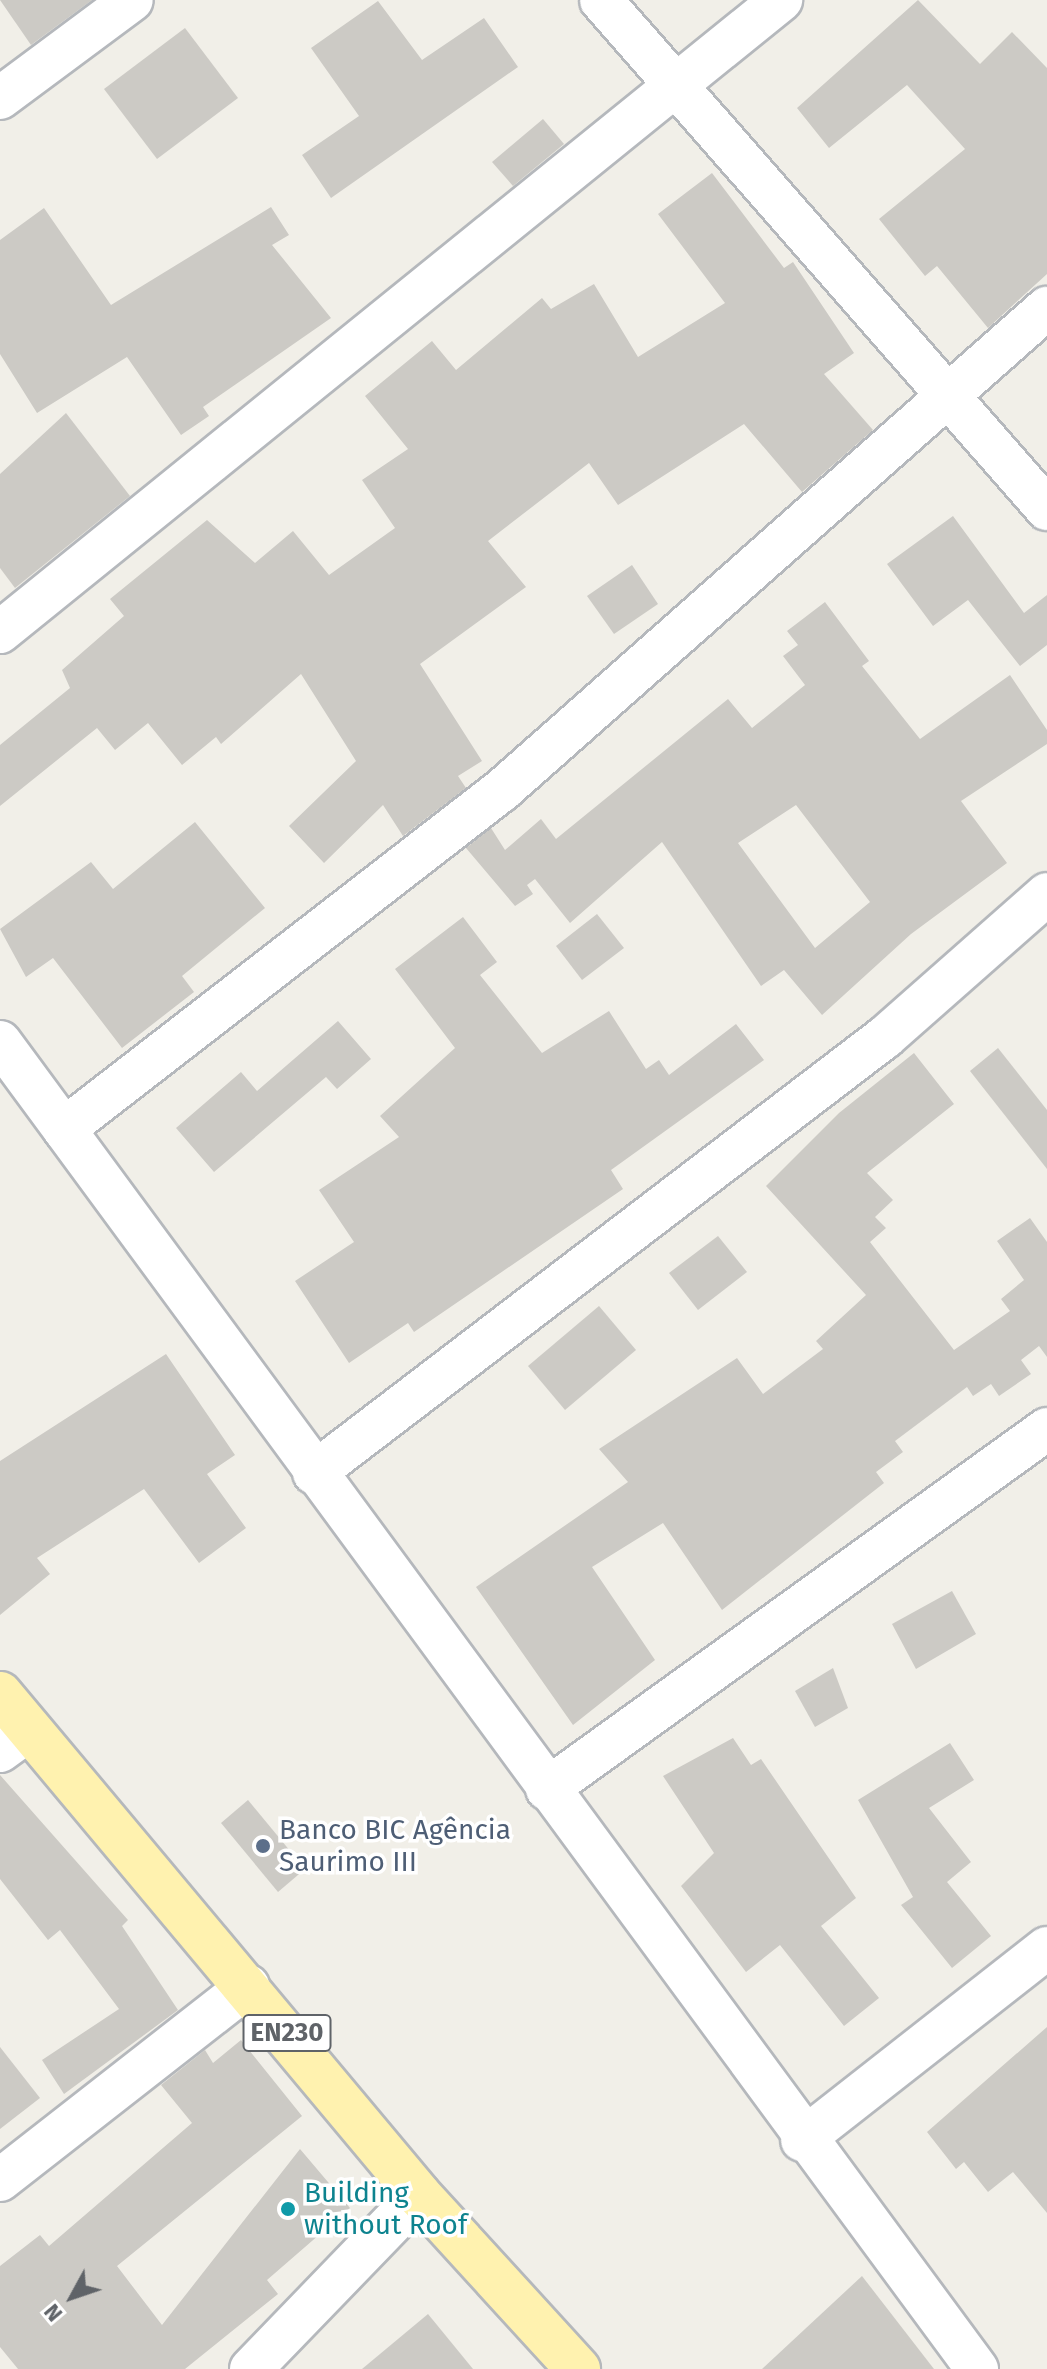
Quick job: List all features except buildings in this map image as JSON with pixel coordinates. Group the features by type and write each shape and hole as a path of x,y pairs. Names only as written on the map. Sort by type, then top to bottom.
{"main road":[{"name":"EN230","path":"0,1694 15,1740 248,1986 419,2195 578,2369"}],"street":[{"path":"0,98 132,0"},
{"path":"601,0 946,398 1047,509"},
{"path":"0,632 781,0"},
{"path":"64,1129 502,790 1047,308"},
{"path":"314,1473 885,1037 1047,894"},
{"path":"0,1042 802,2140 977,2369"},
{"path":"547,1789 1047,1429"},
{"path":"802,2140 1047,1948"},
{"path":"0,2180 248,1986"},
{"path":"251,2369 419,2195"}],"place":[{"name":"Banco BIC Agência Saurimo III","path":"263,1846"},
{"name":"Building without Roof","path":"288,2209"}]}
